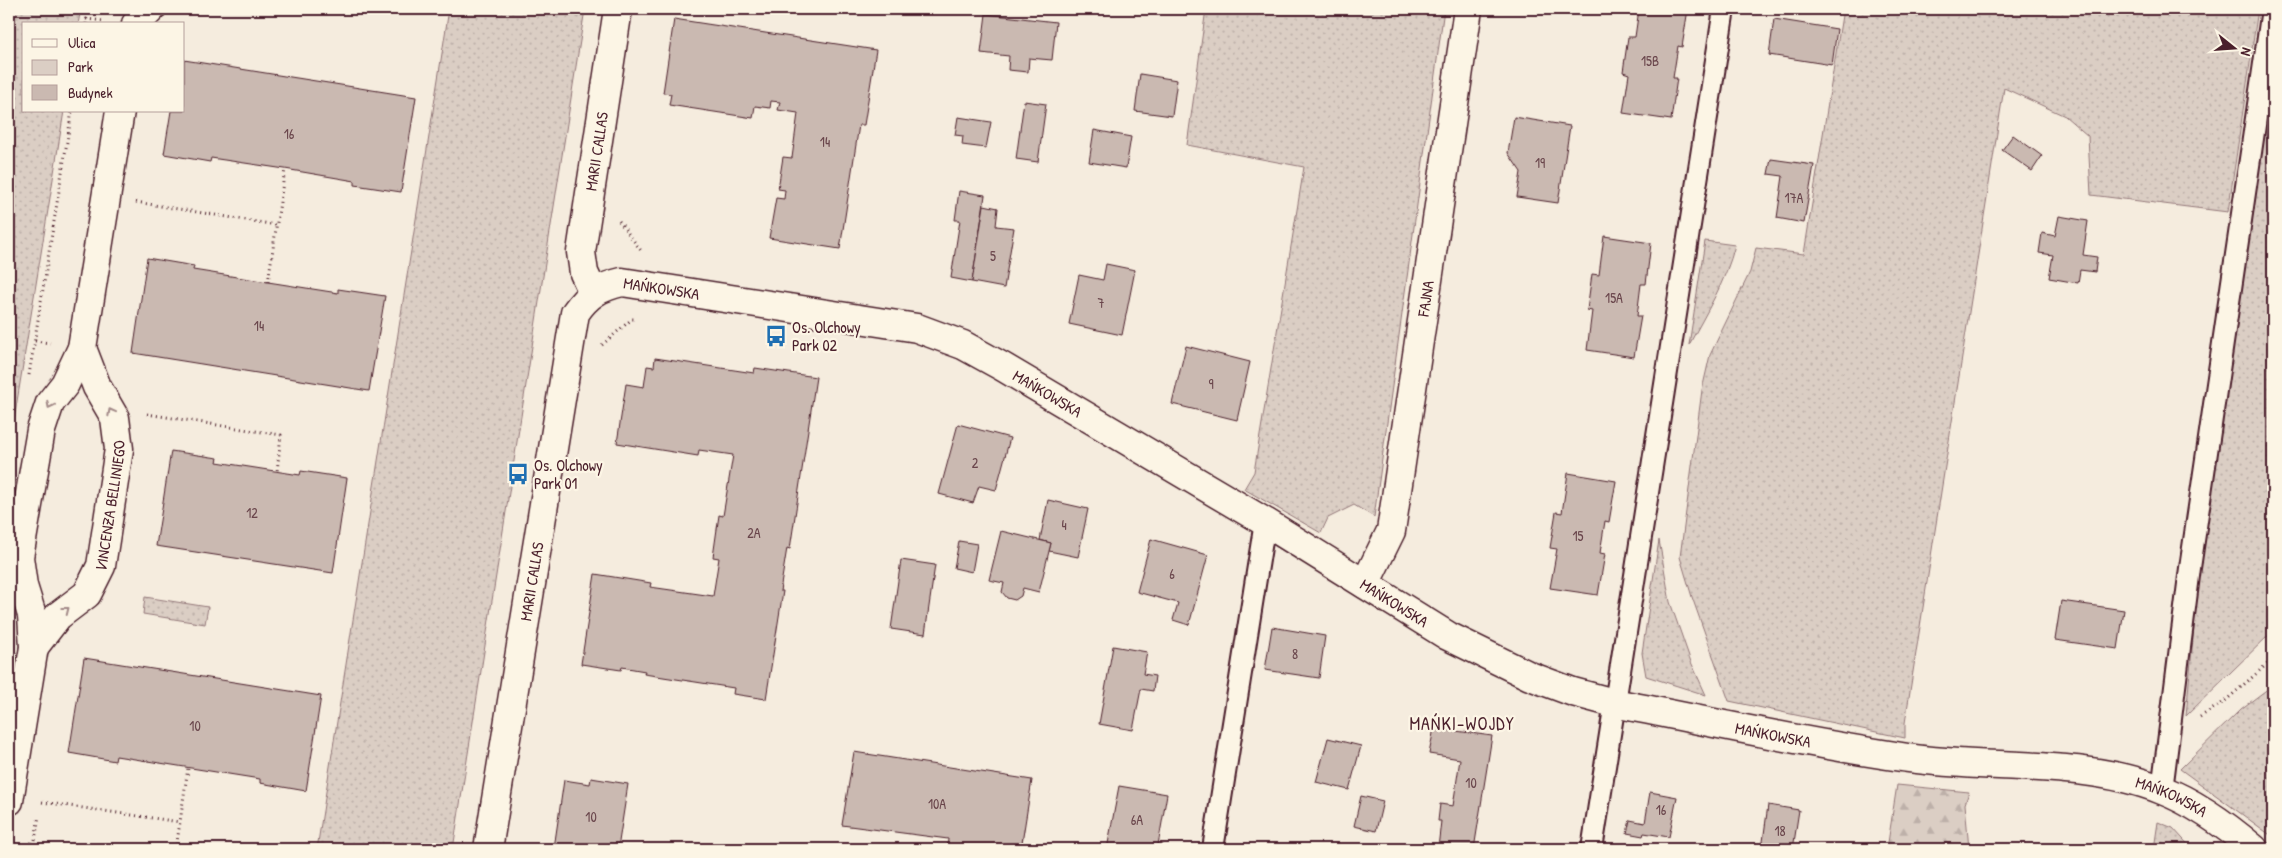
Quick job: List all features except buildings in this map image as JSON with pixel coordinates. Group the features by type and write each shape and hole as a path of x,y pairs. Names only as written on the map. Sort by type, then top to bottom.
{"street":[{"path":"131,9 134,22"},
{"path":"137,22 151,9"},
{"name":"MARII CALLAS","path":"593,292 584,274 581,252 618,9"},
{"name":"FAJNA","path":"1366,584 1391,531 1468,9"},
{"name":"VINCENZA BELLINIEGO","path":"9,801 34,647 32,615 22,586 19,557 41,430 50,403 65,384 82,348 120,112"},
{"name":"MAŃKOWSKA","path":"575,313 584,300 593,292 605,286 622,282 908,326 939,335 1003,366 1265,522 1448,636 1491,659 1530,676 1573,692 1614,703 1875,753 1957,763 2083,771 2127,779 2162,790 2216,820 2254,849"},
{"name":"MARII CALLAS","path":"488,849 575,313"},
{"name":"VINCENZA BELLINIEGO","path":"34,647 58,616 87,594 102,566 119,449 115,418 96,387 82,348"}],"lane":[{"path":"1592,849 1724,9"},
{"path":"2162,790 2190,568 2272,9"},
{"path":"1213,849 1265,522"}],"path":[{"path":"86,22 88,9"},
{"path":"29,379 72,112"},
{"path":"268,282 286,170"},
{"path":"135,202 276,225"},
{"path":"600,347 632,320 642,318"},
{"path":"139,412 281,435 277,472"},
{"path":"2169,738 2224,702 2273,659"},
{"path":"176,849 188,768"},
{"path":"41,802 180,822"}],"green space":[{"path":"9,9 81,9 78,22 22,22 22,112 64,112 9,451"},
{"path":"449,9 585,9 453,849 317,849"},
{"path":"1206,9 1444,9 1374,517 1354,505 1328,518 1321,533 1244,489 1254,472 1304,167 1187,145"},
{"path":"1843,9 2258,9 2228,212 2091,195 2088,136 2065,116 2004,88 1905,723 1905,738 1729,701 1692,597 1680,557 1702,390 1710,355 1750,272 1756,248 1804,254"},
{"path":"2273,71 2273,631 2186,716 2197,594"},
{"path":"1705,241 1735,245 1721,284 1689,345"},
{"path":"1659,540 1670,602 1691,662 1706,695 1646,676 1642,653"},
{"path":"145,597 208,607 205,624 143,614"},
{"path":"2273,685 2273,837 2180,769 2241,709"},
{"path":"1897,785 1969,792 1965,804 1969,849 1887,849"},
{"path":"2158,822 2173,828 2192,849 2154,849"}],"place":[{"name":"Os. Olchowy Park 02","path":"776,336"},
{"name":"Os. Olchowy Park 01","path":"518,474"}],"district":[{"name":"MAŃKI-WOJDY","path":"1462,723"}]}
